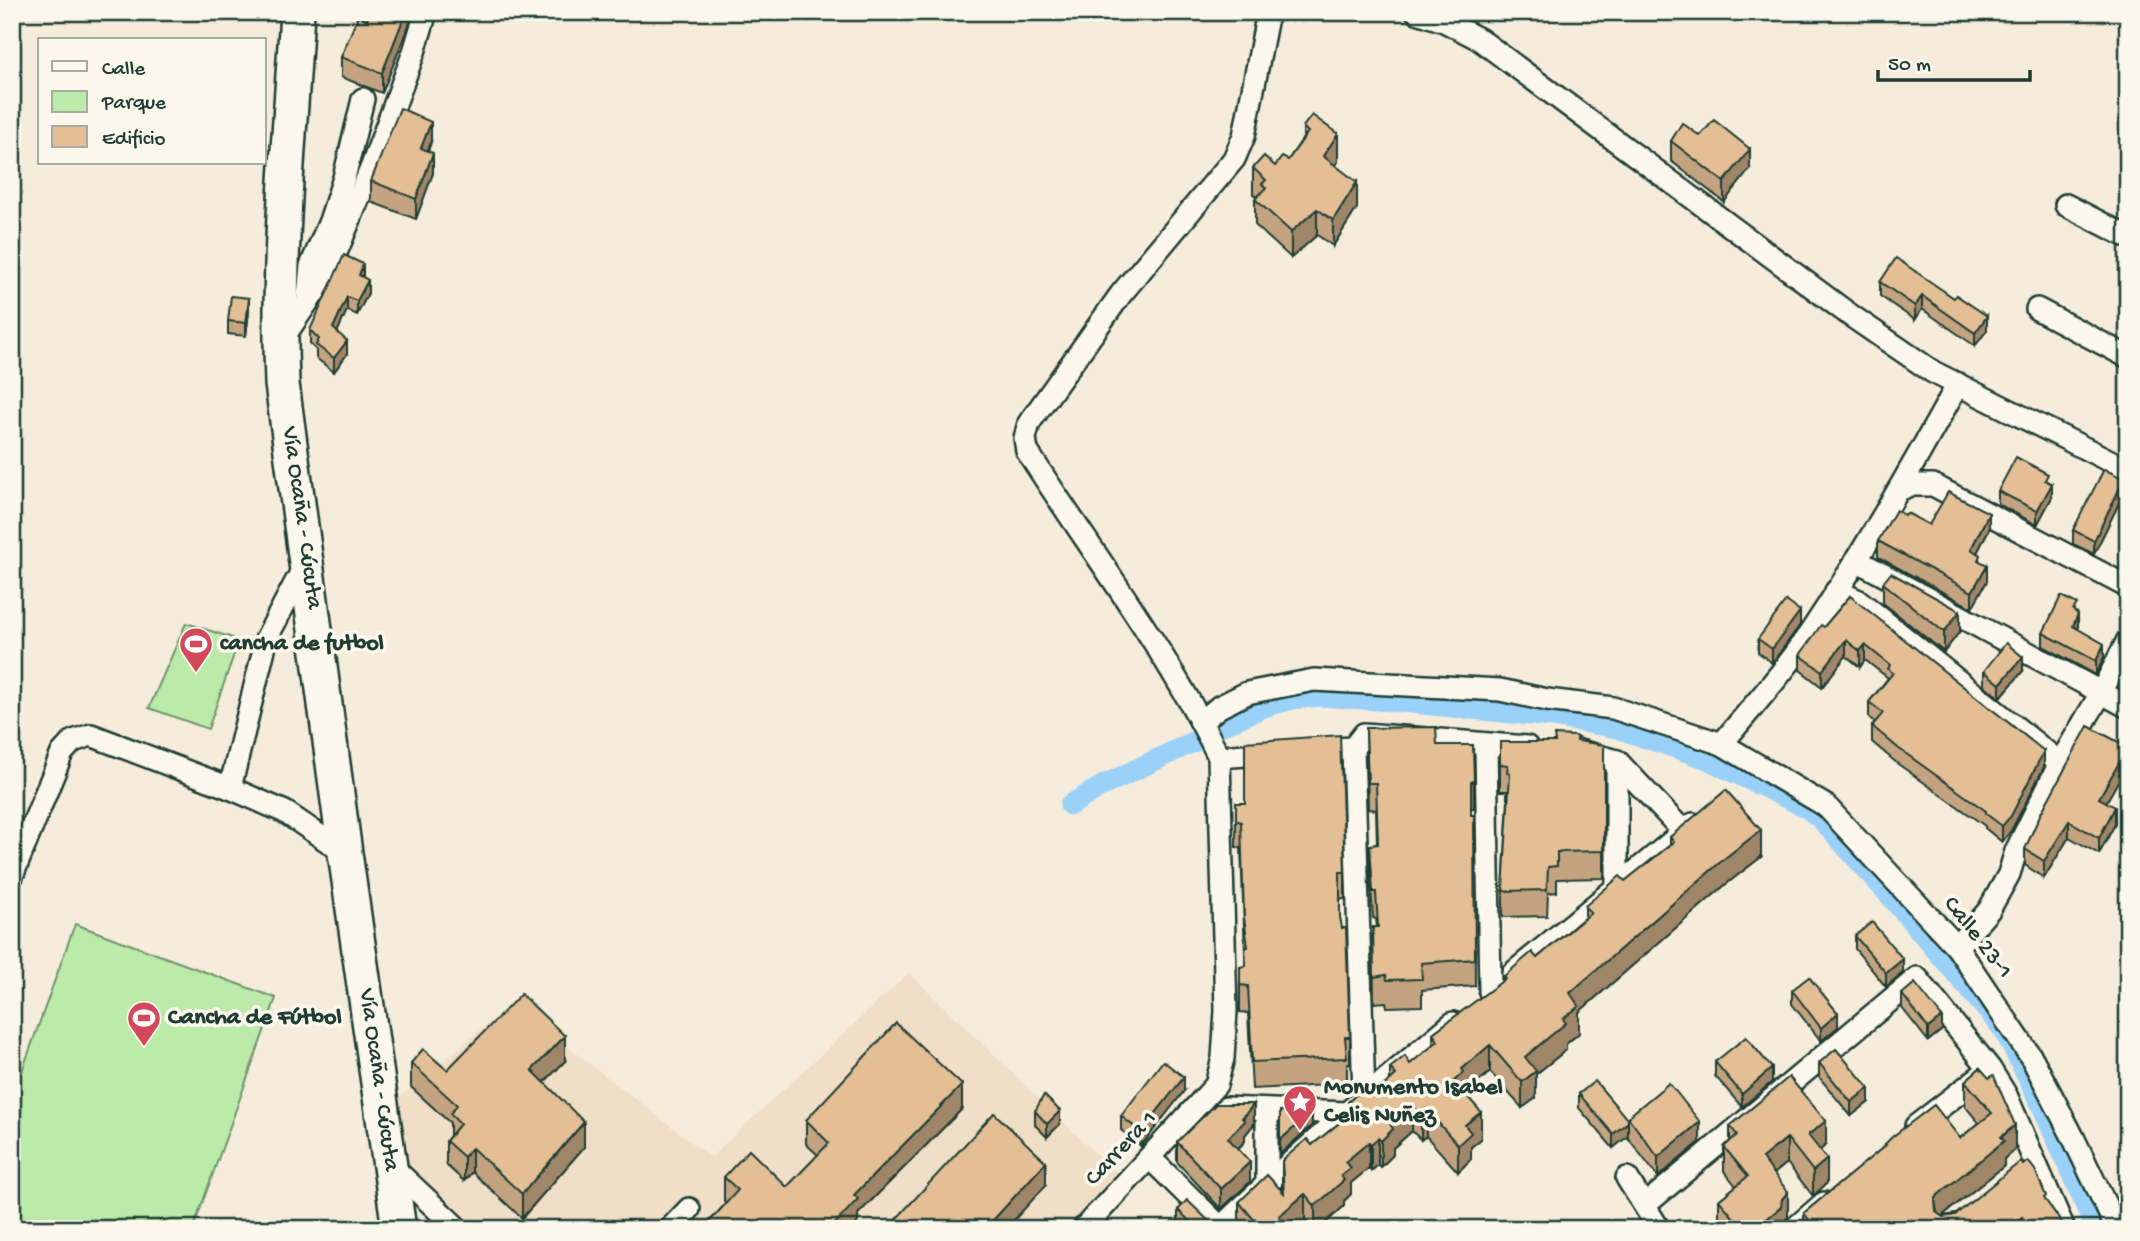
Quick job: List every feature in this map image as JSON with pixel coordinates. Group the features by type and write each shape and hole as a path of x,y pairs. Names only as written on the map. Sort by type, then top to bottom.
{"main road":[{"name":"Vía Ocaña - Cúcuta","path":"297,12 281,342 282,384 399,1229"}],"street":[{"path":"281,342 328,272 414,52 426,12"},
{"path":"1268,12 1244,136 1234,159 1121,294 1035,413 1025,438 1027,451 1104,566 1201,722 1219,757 1353,748"},
{"path":"1418,12 1444,21 1479,39 1850,315 1933,372 2128,470"},
{"path":"308,299 311,266 345,178 363,99"},
{"path":"2066,205 2128,237"},
{"path":"2037,309 2128,357"},
{"path":"1722,744 1776,681 1808,636 1899,490 1958,384"},
{"path":"1899,490 1910,485 1933,485 2128,587"},
{"path":"1856,560 2128,707"},
{"path":"230,788 267,637 306,561"},
{"path":"1836,591 1859,601 2060,762"},
{"path":"1957,947 1989,910 2010,874 2016,851 2060,762 2101,693 2128,640"},
{"name":"Calle 23-1","path":"1201,722 1219,707 1247,693 1314,680 1500,690 1547,700 1613,708 1722,744 1826,806 1957,947 2033,1060 2117,1229"},
{"path":"1364,1097 1353,748 1364,734 1576,750 1617,761 1683,831"},
{"path":"12,876 62,753 73,741 91,735 285,812 345,853"},
{"path":"1479,1001 1486,745"},
{"name":"Carrera 1","path":"1083,1229 1216,1085 1223,1058 1226,1012 1219,757"},
{"path":"1617,761 1617,886"},
{"path":"1150,1158 1221,1228 1267,1183 1364,1097 1683,831 1710,812"},
{"path":"1645,1205 1917,978 1990,1069 2006,1095 2027,1163 2064,1229"},
{"path":"1905,1135 1990,1069"},
{"path":"1199,1106 1348,1113"},
{"path":"1267,1111 1267,1183"},
{"path":"389,1164 458,1229"},
{"path":"1628,1178 1659,1229"},
{"path":"1794,1229 1844,1186"},
{"path":"670,1229 689,1209"}],"shaded area":[{"path":"909,973 1118,1175 1068,1229 457,1229 389,1164 386,1108 512,1004 711,1157"}],"green space":[{"name":"cancha de futbol","path":"186,623 239,640 208,729 149,708"},
{"name":"Cancha de Fútbol","path":"75,924 276,998 193,1229 12,1229 12,1099"}],"building":[{"path":"370,12 406,12 382,73 341,57 358,16 367,20"},
{"path":"400,108 431,122 421,148 433,153 416,199 371,181"},
{"path":"1312,115 1338,134 1323,156 1357,182 1333,220 1317,209 1291,232 1255,199 1266,188 1262,184 1266,180 1253,168 1264,156 1275,166 1282,157 1288,160 1308,132 1303,127"},
{"path":"1714,120 1750,149 1724,182 1671,141 1682,123 1700,136"},
{"path":"344,255 363,264 359,275 368,280 357,301 347,297 333,328 347,341 334,358 316,345 319,339 310,330"},
{"path":"1896,258 1954,298 1956,295 1987,316 1975,333 1922,296 1915,306 1880,282"},
{"path":"231,296 249,298 246,323 228,321"},
{"path":"2016,457 2048,474 2045,480 2052,484 2037,511 1998,491"},
{"path":"2104,469 2124,479 2094,541 2073,530"},
{"path":"1948,492 1989,513 1971,549 1980,555 1978,560 1987,565 1972,592 1878,541 1896,510 1929,525"},
{"path":"1891,573 1960,611 1944,632 1883,583"},
{"path":"1850,596 2044,751 2011,816 2002,826 1985,813 1986,811 1872,726 1883,713 1869,702 1893,673 1888,669 1890,665 1865,645 1860,651 1846,640 1822,671 1800,655 1821,625 1824,627"},
{"path":"2061,596 2077,604 2073,610 2078,614 2073,626 2104,644 2096,661 2043,633"},
{"path":"1786,601 1800,611 1772,649 1758,639"},
{"path":"2006,643 2023,657 2000,684 1984,671"},
{"path":"2088,726 2128,747 2099,798 2115,807 2099,838 2069,821 2044,861 2025,849 2040,815"},
{"path":"1436,727 1437,745 1473,745 1471,815 1474,815 1475,959 1421,963 1422,979 1387,980 1386,975 1374,977 1373,927 1378,927 1370,845 1378,844 1376,783 1368,783 1366,728"},
{"path":"1340,735 1345,872 1340,872 1340,917 1342,928 1346,928 1350,1037 1345,1037 1347,1058 1252,1062 1248,986 1240,985 1240,967 1246,966 1245,947 1248,947 1244,918 1241,822 1236,820 1236,803 1245,803 1245,742"},
{"path":"1554,735 1574,736 1577,741 1604,745 1604,851 1557,852 1557,866 1548,867 1547,890 1503,891 1510,773 1507,772 1508,765 1500,764 1500,742 1555,742"},
{"path":"1726,790 1761,830 1570,993 1579,1006 1563,1019 1566,1023 1525,1057 1536,1071 1522,1082 1490,1045 1462,1069 1464,1072 1454,1081 1481,1112 1465,1125 1471,1133 1458,1145 1426,1109 1421,1114 1412,1104 1390,1124 1393,1129 1381,1141 1378,1138 1371,1144 1369,1142 1345,1162 1351,1168 1341,1176 1344,1180 1315,1206 1305,1194 1279,1216 1283,1221 1273,1229 1262,1229 1239,1202 1267,1175 1284,1193 1282,1161 1285,1158 1307,1139 1312,1145 1354,1111 1348,1102 1359,1092 1366,1092 1371,1097 1396,1075 1390,1068 1405,1056 1410,1064 1438,1041 1433,1033 1505,979 1503,977 1532,952 1537,958 1591,913 1585,906 1620,876 1625,881 1674,842 1670,837"},
{"path":"1872,922 1903,959 1886,973 1855,936"},
{"path":"1809,977 1838,1013 1821,1028 1792,990"},
{"path":"1915,983 1942,1017 1928,1028 1902,994"},
{"path":"521,994 565,1036 532,1070 584,1122 522,1194 472,1148 464,1157 446,1141 460,1124 450,1114 457,1105 411,1063 423,1049 447,1070"},
{"path":"896,1023 962,1085 854,1195 858,1199 830,1229 703,1229 738,1190 724,1177 749,1150 787,1187 829,1143 806,1120"},
{"path":"1746,1037 1772,1068 1742,1094 1715,1062"},
{"path":"1836,1049 1869,1088 1851,1102 1819,1063"},
{"path":"1163,1061 1184,1077 1141,1132 1121,1116"},
{"path":"1980,1068 1989,1078 1994,1076 2015,1125 2001,1137 2004,1141 1938,1195 1935,1200 1936,1212 1943,1217 1955,1215 2021,1161 2023,1165 2028,1161 2035,1170 2046,1196 2044,1198 2065,1229 2033,1229 2022,1217 2008,1229 1816,1229 1804,1213 1886,1145 1892,1137 1934,1105 1960,1138 1992,1113 1965,1081"},
{"path":"1789,1077 1826,1121 1808,1135 1827,1159 1813,1171 1787,1138 1762,1158 1788,1192 1782,1199 1781,1207 1763,1222 1769,1229 1743,1229 1719,1200 1748,1176 1724,1147 1737,1135 1730,1126"},
{"path":"1595,1081 1628,1120 1613,1134 1579,1094"},
{"path":"1669,1083 1700,1122 1658,1157 1628,1117"},
{"path":"1044,1095 1060,1111 1047,1124 1035,1111"},
{"path":"1216,1104 1254,1104 1242,1118 1245,1121 1228,1138 1250,1162 1221,1189 1177,1142"},
{"path":"1280,1111 1312,1112 1280,1140"},
{"path":"994,1113 1046,1162 985,1229 887,1229"},
{"path":"1187,1200 1214,1226 1212,1229 1198,1229 1178,1210"},
{"path":"1656,1219 1667,1229 1647,1229"},
{"path":"455,1220 464,1229 446,1229"}],"waterway":[{"path":"1213,729 1264,707 1293,699 1319,696 1552,717 1617,728 1705,758 1807,808 1822,820 1891,897 2004,1030 2043,1108 2096,1229"},
{"path":"1070,805 1102,786 1199,739"}],"place":[{"name":"cancha de futbol","path":"196,674"},
{"name":"Cancha de Fútbol","path":"144,1048"},
{"name":"Monumento Isabel Celis Nuñez","path":"1300,1132"}]}
